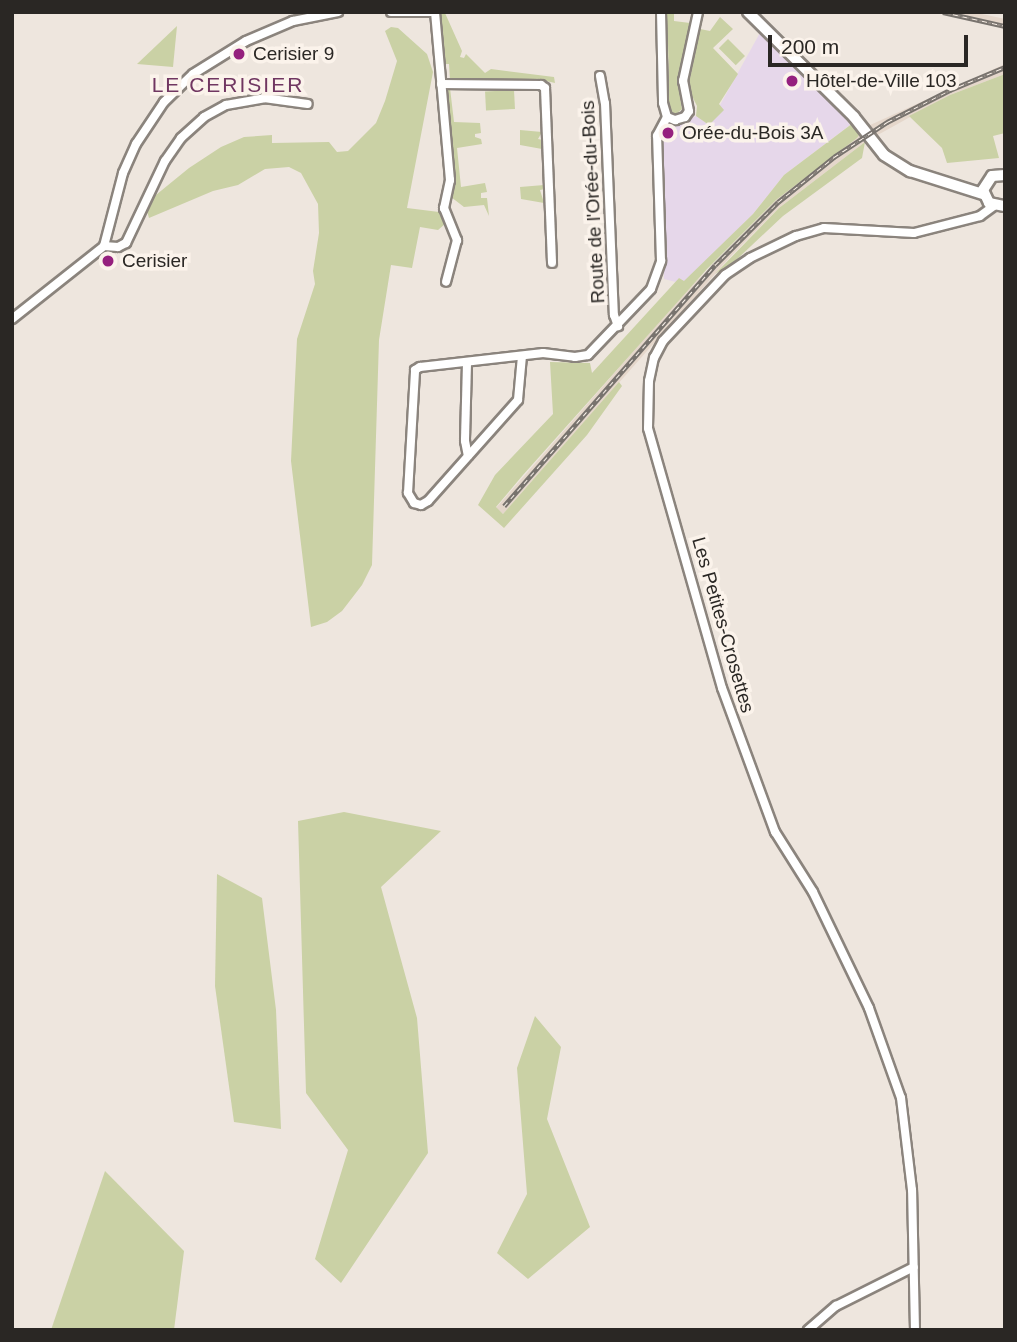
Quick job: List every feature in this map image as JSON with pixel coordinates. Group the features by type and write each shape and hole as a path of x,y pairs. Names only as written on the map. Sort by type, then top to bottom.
{"main road":[{"path":"748,12 855,117 884,155 910,172 983,194 999,206"},
{"path":"983,194 988,178 1005,175"}],"street":[{"path":"12,319 104,246 124,170 147,123 163,102 193,74 246,41 293,21 338,12"},
{"path":"391,12 433,12 450,180 444,208 457,240 446,282"},
{"name":"Route de l'Orée-du-Bois","path":"522,356 520,397 426,503 418,505 410,499 414,372 421,367 522,356 588,355 650,289 660,266 657,136 667,117 663,103 661,12"},
{"path":"667,117 680,120 689,111 683,81 698,12"},
{"name":"Route de l'Orée-du-Bois","path":"600,76 605,103 614,315 618,326"},
{"path":"441,84 541,85 545,88 552,263"},
{"path":"104,246 118,247 126,243 165,161 191,128 204,117 237,102 264,97 308,104"},
{"name":"Les Petites-Crosettes","path":"915,1330 912,1190 901,1098 869,1008 813,892 775,832 722,688 648,428 649,380 654,358 671,332 725,275 750,258 796,236 824,228 914,233 980,216 999,206"},
{"path":"467,363 465,441 468,456"},
{"path":"808,1330 836,1306 915,1266"}],"shaded area":[{"path":"933,12 973,12 1005,19 1005,28"},
{"path":"761,31 796,54 850,125 784,175 753,214 684,282 679,278 676,282 664,279 658,136 669,119 684,122 696,116 709,125"},
{"path":"1005,64 1005,74 950,95 865,142 779,208 731,256 503,514 496,508 682,296 776,200 868,126"}],"green space":[{"path":"664,12 674,12 674,21 690,23 678,85 682,109 675,115 668,108 668,43 664,43"},
{"path":"440,13 445,13 462,51 460,57 464,58 466,54 485,73 491,69 554,77 555,83 538,79 450,80 449,64 441,64"},
{"path":"720,17 733,29 713,48 738,74 719,104 724,110 709,125 696,116 697,106 688,88 700,29 710,31"},
{"path":"177,26 173,67 137,64"},
{"path":"391,27 398,28 427,54 433,72 407,208 439,212 445,224 438,230 420,227 412,268 391,265 379,340 372,565 362,585 342,611 327,622 311,627 291,461 297,339 315,284 313,271 319,233 318,204 301,173 289,167 265,169 238,185 213,191 149,218 147,211 151,199 189,168 221,147 244,137 272,135 272,143 329,142 337,152 348,151 376,123 385,101 397,61 385,31"},
{"path":"728,39 745,56 736,65 719,48"},
{"path":"1005,74 1005,133 993,136 999,158 947,163 942,148 909,116 950,95"},
{"path":"450,88 454,122 480,123 481,133 475,134 475,137 481,139 482,144 457,148 461,187 485,183 487,192 481,193 481,198 487,198 489,216 484,205 464,207 451,197 444,89"},
{"path":"514,90 515,109 486,110 485,92"},
{"path":"853,123 861,132 857,138 776,200 707,269 523,475 496,507 503,514 619,382 622,386 587,435 504,528 478,505 495,475 553,414 550,362 590,363 592,373 679,278 684,281 753,214 784,175"},
{"path":"520,130 542,132 538,139 543,140 542,149 520,145"},
{"path":"865,142 862,158 783,216 734,262 715,274 779,208"},
{"path":"544,185 545,189 540,190 544,203 521,199 520,187"},
{"path":"344,812 441,831 381,887 417,1018 428,1153 341,1283 315,1259 348,1150 306,1093 298,821"},
{"path":"217,874 262,898 276,1010 281,1129 234,1122 215,986"},
{"path":"535,1016 561,1047 547,1119 590,1227 528,1279 497,1253 527,1194 517,1068"},
{"path":"105,1171 184,1251 174,1330 51,1330"}],"railway":[{"path":"943,12 1005,26"},
{"path":"504,506 715,265 778,202 834,157 887,122 950,90 1005,67"}],"place":[{"name":"Cerisier 9","path":"239,54"},
{"name":"Hôtel-de-Ville 103","path":"792,81"},
{"name":"Orée-du-Bois 3A","path":"668,133"},
{"name":"Cerisier","path":"108,261"}],"district":[{"name":"LE CERISIER","path":"228,85"}]}
